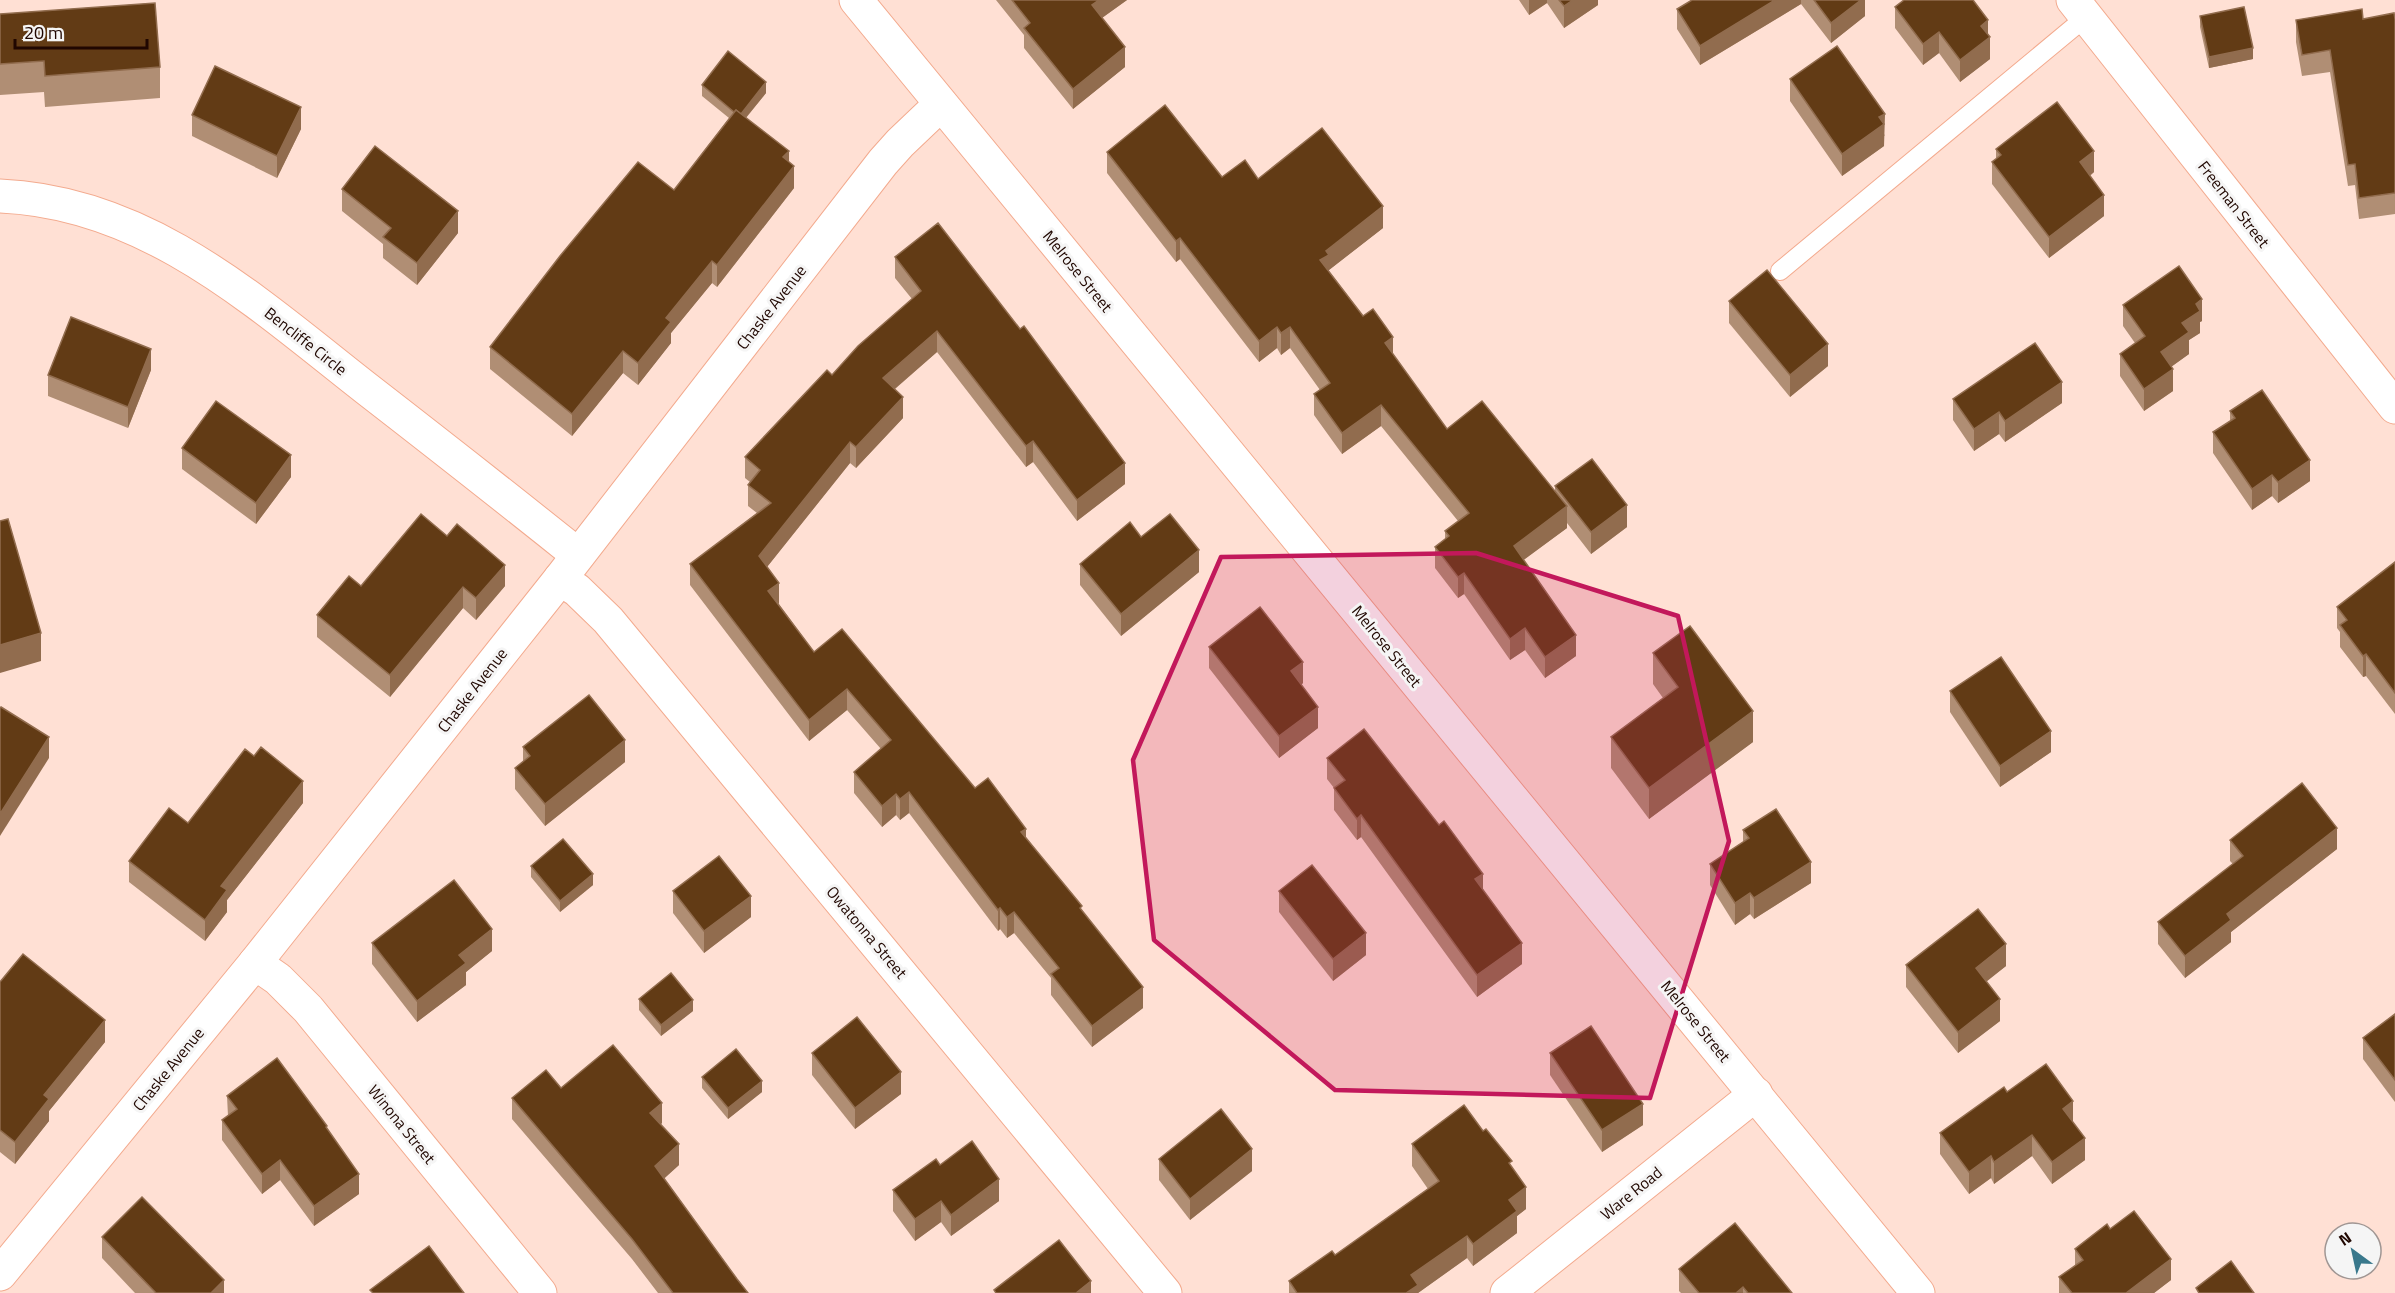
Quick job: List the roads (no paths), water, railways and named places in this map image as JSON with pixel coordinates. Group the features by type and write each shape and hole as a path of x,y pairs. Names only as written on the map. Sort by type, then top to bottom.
{"street":[{"name":"Melrose Street","path":"856,0 1918,1293"},
{"name":"Freeman Street","path":"2079,8 2395,407"},
{"name":"Chaske Avenue","path":"0,1274 255,963 569,567 883,162 916,126 941,104"},
{"name":"Bencliffe Circle","path":"0,196 71,205 102,215 161,240 195,261 262,307 569,567"},
{"name":"Owatonna Street","path":"569,567 577,590 608,620 1166,1293"},
{"name":"Winona Street","path":"255,963 278,979 308,1009 540,1293"},
{"name":"Ware Road","path":"1507,1293 1756,1094"}],"lane":[{"path":"1780,272 2079,8"}]}
